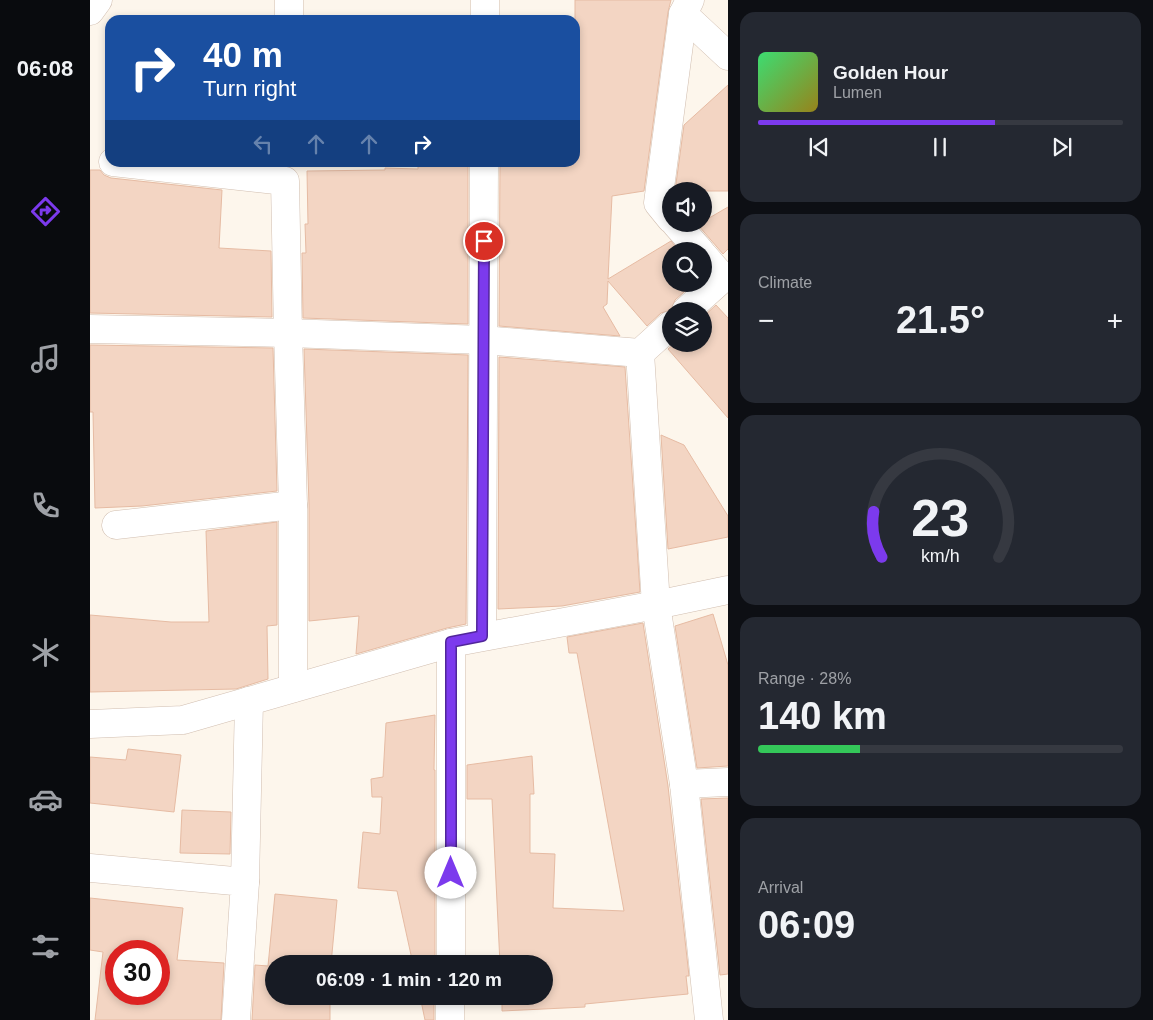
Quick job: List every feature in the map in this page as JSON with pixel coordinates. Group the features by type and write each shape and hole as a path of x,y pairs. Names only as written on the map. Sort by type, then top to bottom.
{"street":[{"path":"90,11 98,0"},
{"path":"289,0 289,15"},
{"path":"485,0 485,15"},
{"path":"686,7 728,56"},
{"path":"662,208 658,203 686,7"},
{"path":"90,160 105,161"},
{"path":"198,167 285,172 293,505 293,688"},
{"path":"482,636 484,167"},
{"path":"683,232 692,242"},
{"path":"697,302 726,278 712,264"},
{"path":"90,328 483,340 640,353 662,333"},
{"path":"640,353 656,605 684,784 709,1020"},
{"path":"116,525 293,505"},
{"path":"90,724 184,720 451,642 728,590"},
{"path":"450,955 451,642"},
{"path":"236,1020 245,882 250,701"},
{"path":"684,784 728,782"},
{"path":"90,868 245,882"},
{"path":"450,1005 450,1020"}],"building":[{"path":"575,0 671,0 644,191 612,196 608,279 662,246 662,292 684,292 674,302 662,302 662,313 647,326 608,281 607,304 603,307 620,336 499,326 500,167 580,167 580,15 575,15"},
{"path":"728,85 728,191 712,191 712,182 676,182 684,125"},
{"path":"418,167 468,167 468,324 303,318 302,253 306,253 305,224 308,224 307,171 385,170 385,168 418,169"},
{"path":"90,170 100,170 104,175 111,178 222,190 219,248 271,251 272,317 90,313"},
{"path":"728,207 728,249 723,254 704,232 712,232 712,216"},
{"path":"716,305 728,318 728,418 671,352 712,352 712,309"},
{"path":"90,345 273,348 277,491 142,506 95,508 93,412 90,412"},
{"path":"304,349 468,355 466,624 356,654 359,616 309,621 309,505"},
{"path":"499,357 625,367 640,592 562,606 498,609"},
{"path":"661,435 684,445 728,516 728,537 668,549"},
{"path":"277,522 277,625 267,626 268,679 236,689 90,692 90,615 171,622 209,622 206,531"},
{"path":"713,614 728,665 728,766 697,768 675,626"},
{"path":"643,623 668,786 689,976 686,976 688,994 585,1004 585,1007 502,1011 502,1005 553,1005 553,955 500,955 492,799 467,799 467,765 532,756 534,794 530,794 530,853 555,854 553,908 624,911 577,653 569,653 567,637"},
{"path":"435,715 435,955 411,955 397,891 358,888 363,832 380,834 382,797 372,797 371,779 383,777 386,723"},
{"path":"128,749 181,755 174,812 90,803 90,757 126,760"},
{"path":"728,798 728,974 720,975 701,799"},
{"path":"182,810 231,812 230,854 180,853"},
{"path":"275,894 337,900 332,955 269,955"},
{"path":"90,898 183,908 177,960 224,963 221,1020 95,1020 103,952 90,950"},
{"path":"255,965 265,966 265,1005 330,1005 330,1020 252,1020"},
{"path":"422,1005 434,1005 434,1020 425,1020"}],"route":[{"path":"451,873 451,642 482,636 484,241"}]}
